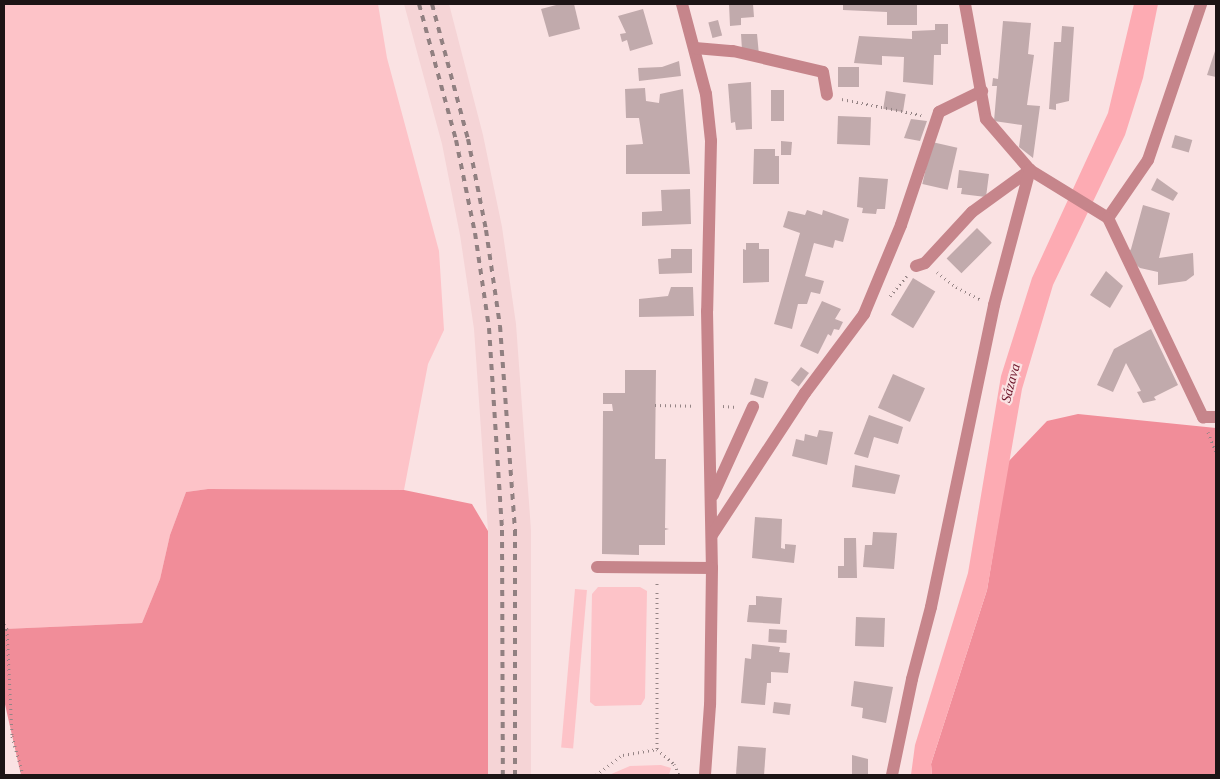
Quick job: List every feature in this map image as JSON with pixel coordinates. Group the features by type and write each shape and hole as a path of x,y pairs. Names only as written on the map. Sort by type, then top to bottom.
{"street":[{"path":"682,4 696,48 706,94 710,141 707,311 712,568 710,705 705,775"},
{"path":"965,4 986,119 1030,170 1103,216 1203,417 1216,417"},
{"path":"1103,216 1148,160 1201,4"},
{"path":"696,48 733,51 823,72 827,95"},
{"path":"712,535 805,393 864,314 900,225 938,112 982,91"},
{"path":"920,264 972,212 1030,170"},
{"path":"892,775 912,679 932,607 994,305 1030,170"},
{"path":"711,499 753,407"},
{"path":"597,567 712,568"}],"path":[{"path":"827,95 894,112 937,116"},
{"path":"920,264 956,287 994,305"},
{"path":"655,405 698,406"},
{"path":"1203,417 1216,453"},
{"path":"657,568 657,749 674,764 679,775"},
{"path":"4,624 7,629 12,736 23,775"},
{"path":"596,775 623,755 657,749"}],"shaded area":[{"path":"4,4 378,4 387,58 439,251 444,330 428,364 404,490 208,489 186,492 170,535 160,579 142,623 4,629"},
{"path":"404,4 449,4 483,135 502,227 516,324 531,530 531,775 488,775 488,531 474,329 460,235 442,144"},
{"path":"1078,414 1216,428 1216,775 932,775 931,764 987,590 1008,462 1047,421"},
{"path":"208,489 404,490 472,504 488,531 488,775 21,775 4,700 4,629 142,623 160,579 170,535 186,492"},
{"path":"598,587 640,587 647,591 645,698 641,705 595,706 590,702 592,594"},
{"path":"575,589 587,590 573,748 561,747"},
{"path":"661,765 671,768 669,775 609,775 630,766"}],"water":[{"name":"Sázava","path":"1134,4 1158,4 1143,78 1125,135 1053,285 1022,389 987,590 931,764 932,775 911,775 915,745 968,573 1001,376 1032,278 1108,113"}],"building":[{"path":"560,4 574,4 580,29 549,37 541,9"},
{"path":"729,4 753,4 754,17 741,18 741,25 730,26"},
{"path":"843,4 917,4 917,25 887,25 887,12 843,10"},
{"path":"643,9 653,44 630,51 627,40 622,42 620,34 626,33 618,16"},
{"path":"718,20 722,35 712,38 708,23"},
{"path":"1003,21 1031,23 1028,54 1034,55 1027,105 1040,106 1033,158 1019,147 1022,125 994,121 997,86 992,86 993,78 998,79"},
{"path":"935,24 948,24 948,44 941,44 941,55 934,55 933,85 903,82 904,57 882,56 882,65 854,63 859,36 912,39 912,31 935,30"},
{"path":"1062,26 1074,27 1069,101 1056,104 1056,110 1049,109 1054,42 1061,42"},
{"path":"741,34 757,34 759,55 742,50"},
{"path":"1216,48 1216,77 1207,75"},
{"path":"679,61 681,76 639,81 638,68 662,67"},
{"path":"838,67 859,67 859,87 838,87"},
{"path":"751,82 752,129 736,130 735,122 731,123 728,84"},
{"path":"645,88 646,101 659,103 660,94 683,89 690,174 626,174 626,145 643,144 639,118 626,118 625,89"},
{"path":"771,90 784,90 784,121 771,121"},
{"path":"886,91 906,94 903,112 883,109"},
{"path":"838,116 871,117 870,145 837,144"},
{"path":"911,119 927,121 920,141 904,138"},
{"path":"1175,135 1192,140 1189,152 1171,147"},
{"path":"781,141 792,142 791,155 781,155"},
{"path":"932,142 957,148 948,190 922,184"},
{"path":"754,149 775,149 775,156 779,156 779,184 753,184"},
{"path":"959,170 989,174 986,197 961,194 962,188 957,188"},
{"path":"859,177 888,179 885,209 877,209 876,214 862,213 863,208 857,207"},
{"path":"1157,178 1178,193 1173,201 1151,190"},
{"path":"690,189 691,224 642,226 642,212 662,211 661,190"},
{"path":"1143,205 1170,213 1159,258 1193,253 1194,275 1186,281 1158,285 1158,272 1140,268 1126,256 1131,249"},
{"path":"807,210 822,215 823,210 849,219 843,242 835,240 833,248 814,243 805,276 824,281 820,294 811,292 807,304 798,304 792,329 774,324 800,233 783,227 788,211 805,215"},
{"path":"977,228 992,243 961,273 947,258"},
{"path":"746,243 759,243 759,249 769,249 769,282 743,283 743,249 746,250"},
{"path":"671,249 692,249 692,273 659,274 658,259 671,258"},
{"path":"1106,271 1123,286 1110,308 1090,295"},
{"path":"913,278 935,291 913,328 891,315"},
{"path":"671,287 693,287 694,316 639,317 639,299 668,296"},
{"path":"822,301 841,309 835,319 843,322 839,330 834,329 831,336 828,334 818,354 800,346"},
{"path":"1151,329 1178,385 1154,397 1156,400 1143,403 1137,392 1141,391 1126,363 1113,392 1097,385 1114,349"},
{"path":"801,367 809,373 799,387 791,381"},
{"path":"625,370 656,370 655,459 666,459 665,528 669,529 665,530 665,545 639,545 639,555 602,554 603,411 613,411 612,404 603,404 603,393 625,393"},
{"path":"893,374 925,388 910,422 878,408"},
{"path":"755,378 768,382 763,398 750,394"},
{"path":"869,415 903,427 898,444 874,437 868,458 854,454"},
{"path":"819,430 833,432 827,465 792,456 796,439 804,441 805,434 817,437"},
{"path":"855,465 900,475 895,494 852,487"},
{"path":"755,517 782,519 781,548 785,549 785,544 796,545 794,563 752,558"},
{"path":"873,532 897,533 894,569 863,567 865,545 872,545"},
{"path":"844,538 856,538 857,578 838,578 838,566 844,566"},
{"path":"756,596 782,598 780,624 747,622 749,605 756,605"},
{"path":"856,617 885,618 884,647 855,646"},
{"path":"769,629 787,630 786,643 768,642"},
{"path":"752,644 780,647 779,652 790,653 788,673 771,672 771,683 767,683 765,705 741,703 745,658 751,659"},
{"path":"854,681 893,687 886,723 862,718 863,708 851,706"},
{"path":"774,702 791,704 790,715 773,713"},
{"path":"738,746 766,748 764,775 736,775"},
{"path":"852,755 868,759 868,775 852,775"}],"railway":[{"path":"419,4 456,140 475,233 489,328 502,530 503,775"},
{"path":"432,4 468,139 486,230 500,326 515,530 515,775"}]}
